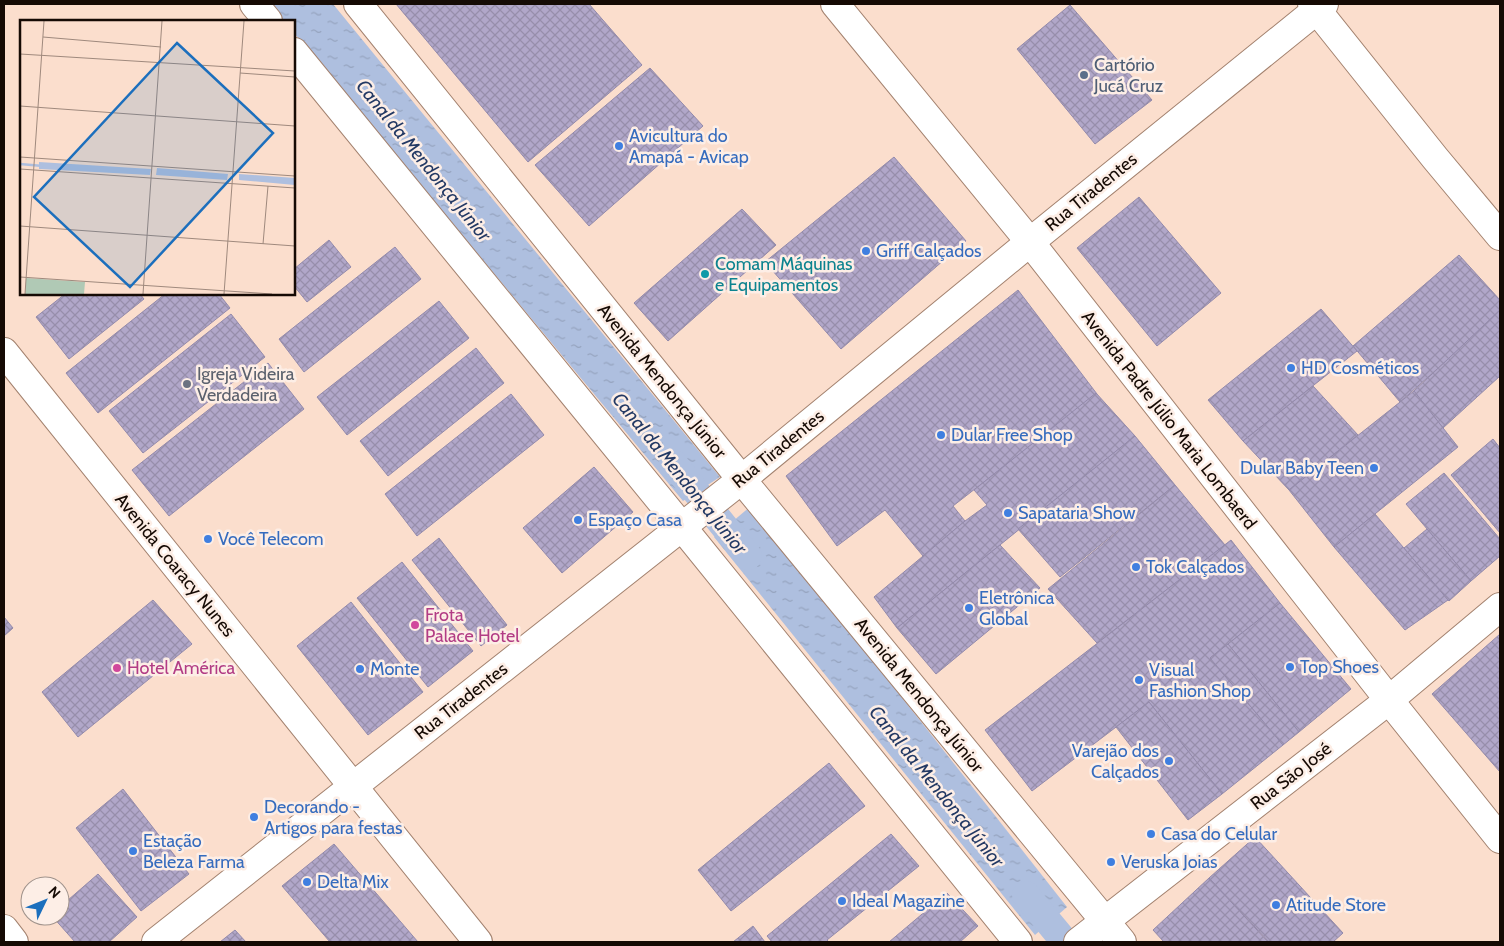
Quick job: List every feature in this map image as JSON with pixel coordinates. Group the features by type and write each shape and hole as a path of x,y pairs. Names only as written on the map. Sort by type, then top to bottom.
{"street":[{"path":"254,4 267,20"},
{"name":"Avenida Mendonça Júnior","path":"358,4 1091,932 1122,942"},
{"name":"Avenida Padre Júlio Maria Lombaerd","path":"835,4 1030,242 1500,839"},
{"path":"1318,6 1435,158 1500,236"},
{"name":"Rua Tiradentes","path":"156,942 736,484 1318,6"},
{"path":"295,53 688,522 1018,942"},
{"name":"Avenida Coaracy Nunes","path":"4,352 478,942"},
{"name":"Rua São José","path":"1091,932 1389,700 1500,607"},
{"path":"4,929 14,942"}],"water":[{"path":"269,4 333,4 720,477 683,501 295,34 295,20 283,20"},
{"path":"751,506 1067,907 1035,935 714,537"}],"building":[{"path":"396,4 589,4 642,65 528,162"},
{"name":"Cartório Jucá Cruz","path":"1070,5 1152,100 1095,144 1017,49"},
{"name":"Avicultura do Amapá - Avicap","path":"650,68 703,126 589,226 535,165"},
{"name":"Griff Calçados","path":"894,157 966,241 841,349 765,262"},
{"path":"1139,197 1221,293 1157,346 1077,248"},
{"name":"Comam Máquinas e Equipamentos","path":"742,209 776,245 668,341 634,303"},
{"path":"329,240 351,267 307,302 295,287 295,268"},
{"path":"395,247 421,279 304,372 279,339"},
{"path":"1459,255 1500,300 1500,313 1400,402 1353,346"},
{"name":"Dular Free Shop","path":"1018,290 1097,394 953,506 965,521 923,556 885,510 837,546 786,476"},
{"path":"64,295 141,295 144,299 69,359 36,317"},
{"path":"164,295 220,295 230,308 98,413 66,373"},
{"path":"439,301 469,338 347,435 317,397"},
{"name":"HD Cosméticos","path":"1321,309 1357,351 1243,441 1208,400"},
{"path":"1500,310 1500,376 1443,428 1414,391"},
{"name":"Igreja Videira Verdadeira","path":"231,314 265,357 143,453 109,411"},
{"path":"476,348 504,383 388,476 360,441"},
{"path":"268,363 304,409 169,516 132,470"},
{"path":"1313,386 1358,435 1289,490 1243,441"},
{"name":"Dular Baby Teen","path":"1414,391 1458,447 1334,547 1289,490"},
{"name":"Sapataria Show","path":"1096,393 1135,436 897,628 874,597 987,505 974,490"},
{"path":"511,394 544,435 417,536 385,494"},
{"path":"1135,436 1175,485 1060,577 1018,529"},
{"path":"1493,439 1500,448 1500,533 1451,475"},
{"name":"Espaço Casa","path":"594,467 633,512 562,573 523,528"},
{"path":"1444,473 1500,539 1500,556 1471,581 1406,504"},
{"name":"Tok Calçados","path":"1175,485 1225,545 1097,643 1048,589"},
{"path":"1375,514 1448,600 1405,630 1334,547"},
{"path":"1427,529 1471,581 1449,601 1404,548"},
{"path":"439,538 507,625 481,646 412,560"},
{"name":"Visual Fashion Shop","path":"1231,540 1280,603 1210,658 1283,745 1222,794 1149,702 1032,791 985,730"},
{"name":"Eletrônica Global","path":"1000,545 1040,588 936,674 897,628"},
{"name":"Frota Palace Hotel","path":"402,562 473,651 428,687 357,598"},
{"name":"Hotel América","path":"153,600 192,644 78,737 42,692"},
{"name":"Monte","path":"351,602 423,692 368,735 297,646"},
{"name":"Top Shoes","path":"1280,603 1351,689 1299,732 1228,644"},
{"path":"4,617 13,628 4,636"},
{"path":"1500,634 1500,772 1432,694"},
{"path":"1228,644 1299,732 1283,745 1210,658"},
{"name":"Varejão dos Calçados","path":"1149,702 1222,794 1188,820 1116,727"},
{"path":"829,763 865,806 731,911 698,870"},
{"name":"Estação Beleza Farma","path":"123,789 189,874 141,911 76,828"},
{"name":"Ideal Magazine","path":"891,834 919,866 827,940 829,942 772,942 767,936"},
{"name":"Atitude Store","path":"1255,837 1343,933 1333,942 1269,942 1209,878"},
{"path":"334,844 418,942 330,942 282,886"},
{"path":"98,874 137,917 109,942 75,942 61,926 70,926 70,898"},
{"path":"1209,878 1268,942 1164,942 1153,930"},
{"path":"947,893 978,926 960,942 889,942"},
{"path":"753,926 765,942 733,942"},
{"path":"235,930 246,942 220,942"}],"waterway":[{"name":"Canal da Mendonça Júnior","path":"673,463 748,556"},
{"name":"Canal da Mendonça Júnior","path":"1026,895 1065,942"}],"place":[{"name":"Cartório Jucá Cruz","path":"1084,75"},
{"name":"Avicultura do Amapá - Avicap","path":"619,146"},
{"name":"Griff Calçados","path":"866,251"},
{"name":"Comam Máquinas e Equipamentos","path":"705,274"},
{"name":"HD Cosméticos","path":"1291,368"},
{"name":"Igreja Videira Verdadeira","path":"187,384"},
{"name":"Dular Free Shop","path":"941,435"},
{"name":"Dular Baby Teen","path":"1374,468"},
{"name":"Sapataria Show","path":"1008,513"},
{"name":"Espaço Casa","path":"578,520"},
{"name":"Você Telecom","path":"208,539"},
{"name":"Tok Calçados","path":"1136,567"},
{"name":"Eletrônica Global","path":"969,608"},
{"name":"Frota Palace Hotel","path":"415,625"},
{"name":"Top Shoes","path":"1290,667"},
{"name":"Hotel América","path":"117,668"},
{"name":"Monte","path":"360,669"},
{"name":"Visual Fashion Shop","path":"1139,680"},
{"name":"Varejão dos Calçados","path":"1169,761"},
{"name":"Decorando - Artigos para festas","path":"254,817"},
{"name":"Casa do Celular","path":"1151,834"},
{"name":"Estação Beleza Farma","path":"133,851"},
{"name":"Veruska Joias","path":"1111,862"},
{"name":"Delta Mix","path":"307,882"},
{"name":"Ideal Magazine","path":"842,901"},
{"name":"Atitude Store","path":"1276,905"}]}
